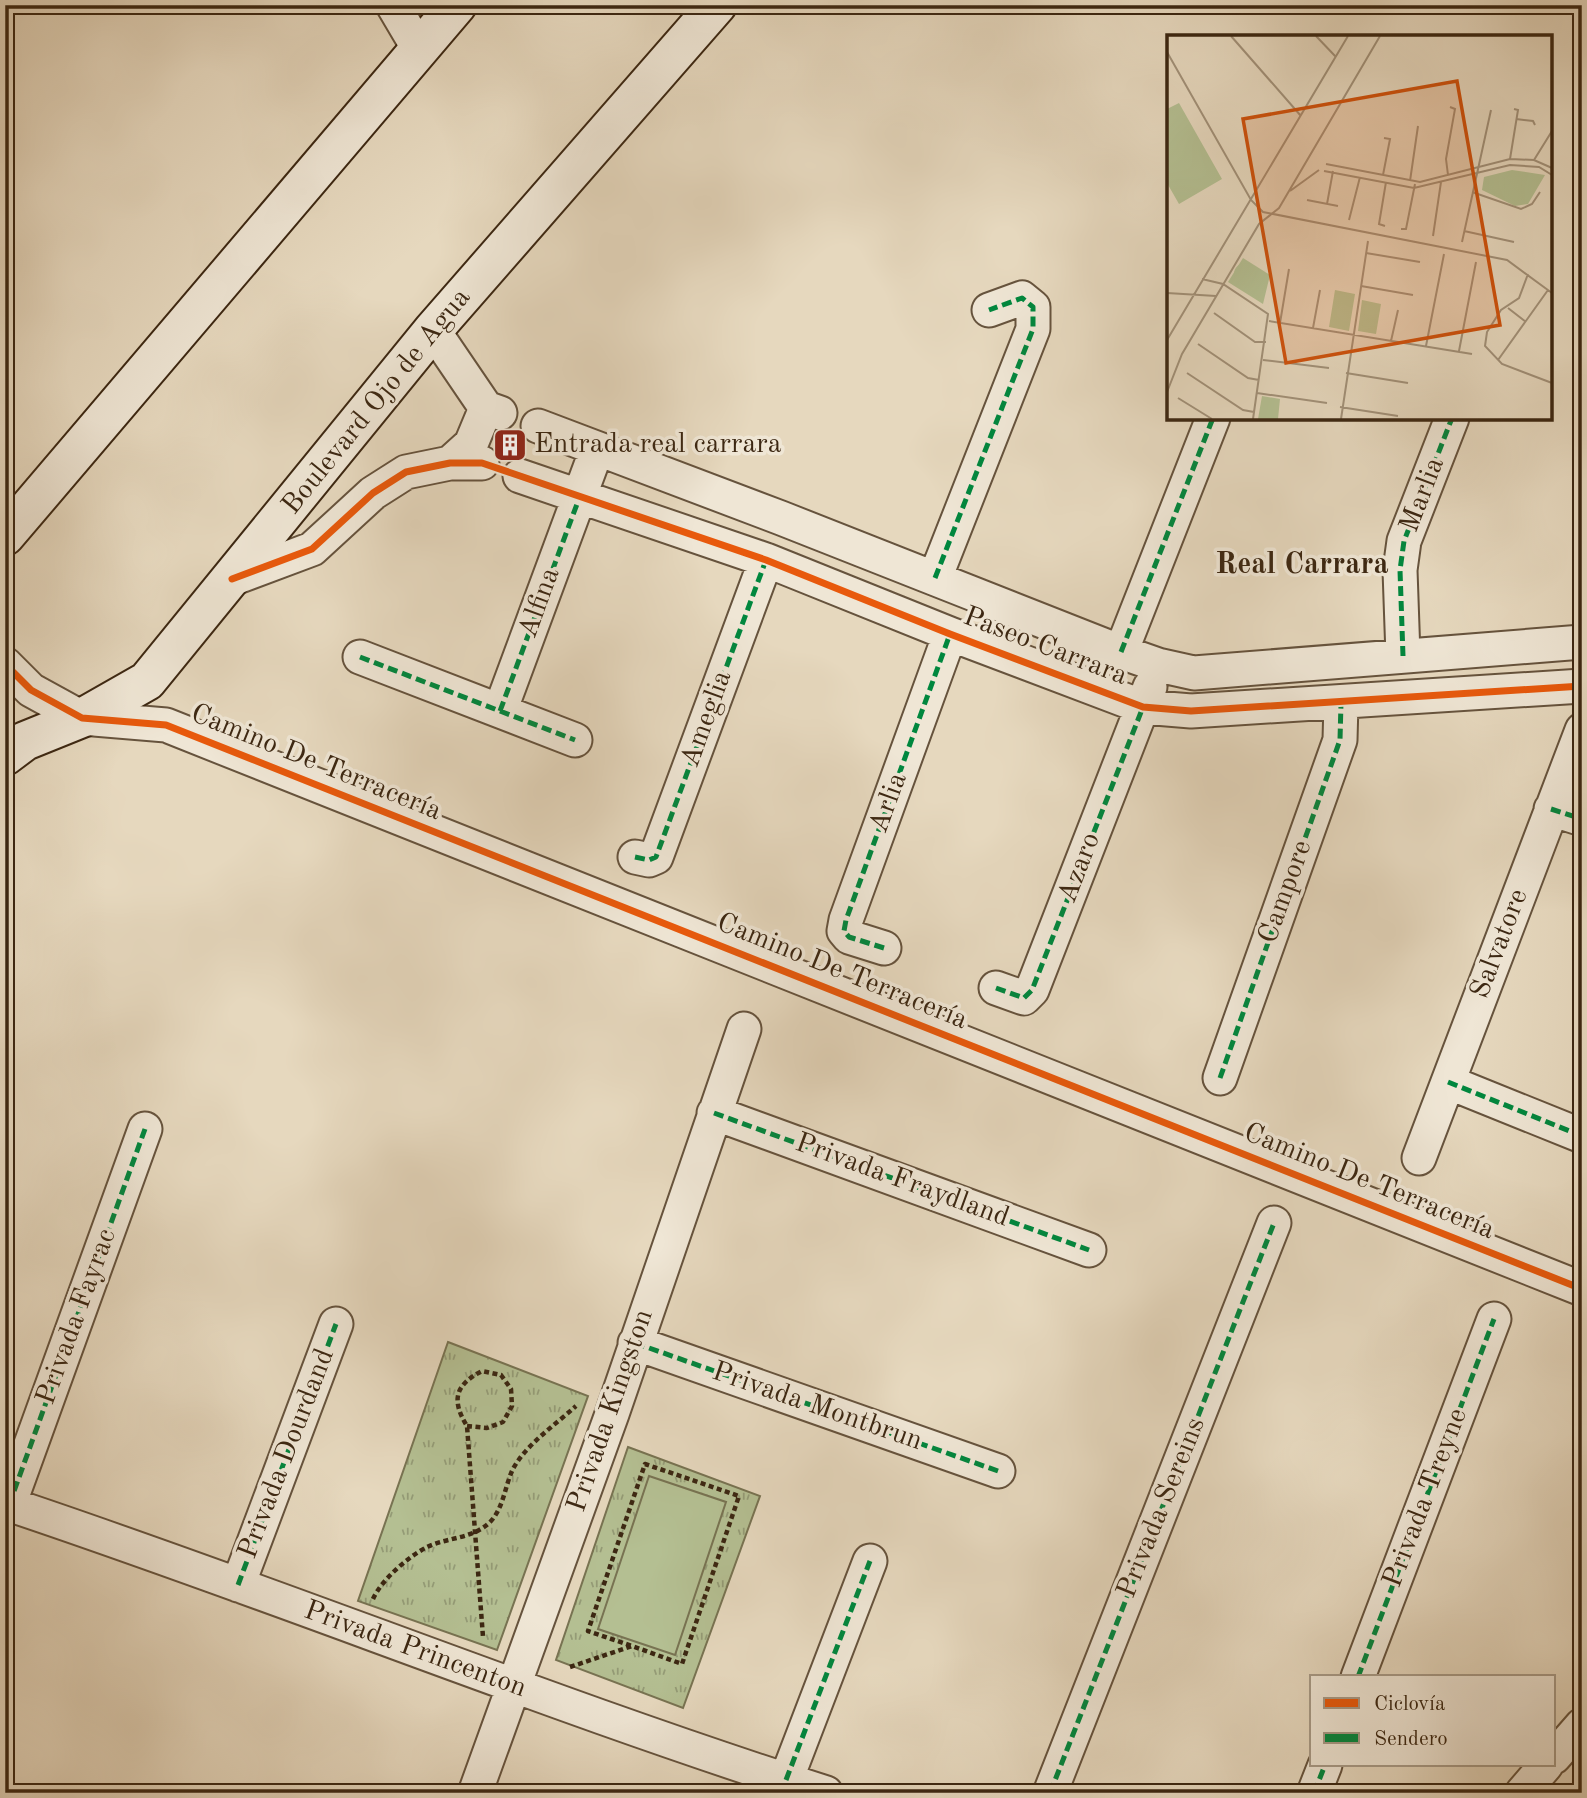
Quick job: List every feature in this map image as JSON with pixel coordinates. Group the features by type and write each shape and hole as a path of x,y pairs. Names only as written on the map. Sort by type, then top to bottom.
{"street":[{"path":"393,5 419,49"},
{"path":"5,536 457,5"},
{"name":"Boulevard Ojo de Agua","path":"5,756 25,741 82,718 147,681 433,330 717,5"},
{"path":"935,578 1033,329 1033,307 1021,298 989,310"},
{"path":"232,579 312,549 373,493 405,472 466,463 471,444 493,410 433,330"},
{"path":"1121,652 1212,420"},
{"name":"Marlia","path":"1403,656 1399,570 1405,541 1450,420"},
{"name":"Paseo Carrara","path":"538,426 1121,652 1158,665 1194,673 1582,642"},
{"name":"Alfina","path":"500,711 597,449"},
{"name":"Paseo Carrara","path":"520,476 766,561 1143,707 1191,711 1582,686"},
{"name":"Ameglia","path":"635,857 649,860 656,857 766,561"},
{"name":"Arlia","path":"884,948 849,937 844,931 846,920 950,634"},
{"path":"360,657 575,740"},
{"path":"5,664 31,690 82,718"},
{"path":"1143,707 1158,665"},
{"name":"Campore","path":"1220,1078 1340,740 1341,703"},
{"name":"Azaro","path":"996,988 1024,998 1032,990 1143,707"},
{"name":"Camino De Terracería","path":"82,718 166,726 1582,1289"},
{"name":"Salvatore","path":"1419,1158 1448,1082 1567,814 1582,730"},
{"name":"Privada Kingston","path":"475,1793 499,1682 612,1414 744,1029"},
{"path":"1448,1082 1582,1136"},
{"name":"Privada Fraydland","path":"714,1112 1089,1250"},
{"name":"Privada Fayrac","path":"7,1504 145,1129"},
{"name":"Privada Sereins","path":"1050,1793 1274,1223"},
{"name":"Privada Treyne","path":"1359,1675 1494,1319"},
{"name":"Privada Dourdand","path":"238,1585 336,1324"},
{"name":"Privada Montbrun","path":"635,1343 998,1471"},
{"name":"Privada Princenton","path":"7,1504 359,1628 499,1682 826,1793"},
{"path":"786,1780 870,1561"},
{"path":"1556,1754 1582,1725"},
{"path":"1314,1793 1325,1766"},
{"path":"1521,1793 1545,1766"}],"path":[{"path":"467,1426 487,1428 503,1422 512,1406 511,1389 501,1375 482,1371 464,1380 458,1394 459,1413 467,1426 476,1533 499,1682 632,1646 682,1664 739,1496 645,1464 589,1631 632,1646"},
{"path":"359,1628 376,1592 401,1565 427,1547 476,1533 493,1520 512,1470 527,1451 579,1404 612,1414"}],"green space":[{"path":"448,1342 588,1396 497,1650 358,1601"},
{"path":"628,1447 760,1496 683,1708 556,1660"},
{"path":"649,1476 726,1502 675,1655 598,1629"}],"marked path":[{"path":"935,578 1033,329 1033,307 1022,298 989,310"},
{"path":"1121,652 1212,420"},
{"path":"1403,656 1400,570 1404,541 1451,420"},
{"path":"500,711 580,496"},
{"path":"635,857 649,860 656,857 766,560"},
{"path":"884,948 849,937 844,931 846,920 950,634"},
{"path":"360,657 575,740"},
{"path":"1220,1078 1340,740 1341,703"},
{"path":"996,988 1024,998 1032,990 1143,707"},
{"path":"1551,809 1582,819"},
{"path":"1448,1082 1582,1136"},
{"path":"714,1113 1089,1250"},
{"path":"9,1505 145,1129"},
{"path":"1050,1793 1274,1223"},
{"path":"1359,1675 1494,1319"},
{"path":"238,1585 336,1324"},
{"path":"635,1343 998,1471"},
{"path":"786,1780 870,1561"},
{"path":"1314,1793 1325,1766"}],"cycle path":[{"path":"232,579 312,549 373,493 406,472 450,463 482,463 766,560 950,634 1143,707 1191,711 1582,686"},
{"path":"5,664 31,690 82,718 166,725 1582,1289"}],"place":[{"name":"Entrada real carrara","path":"510,445"}],"district":[{"name":"Real Carrara","path":"1302,565"}]}
